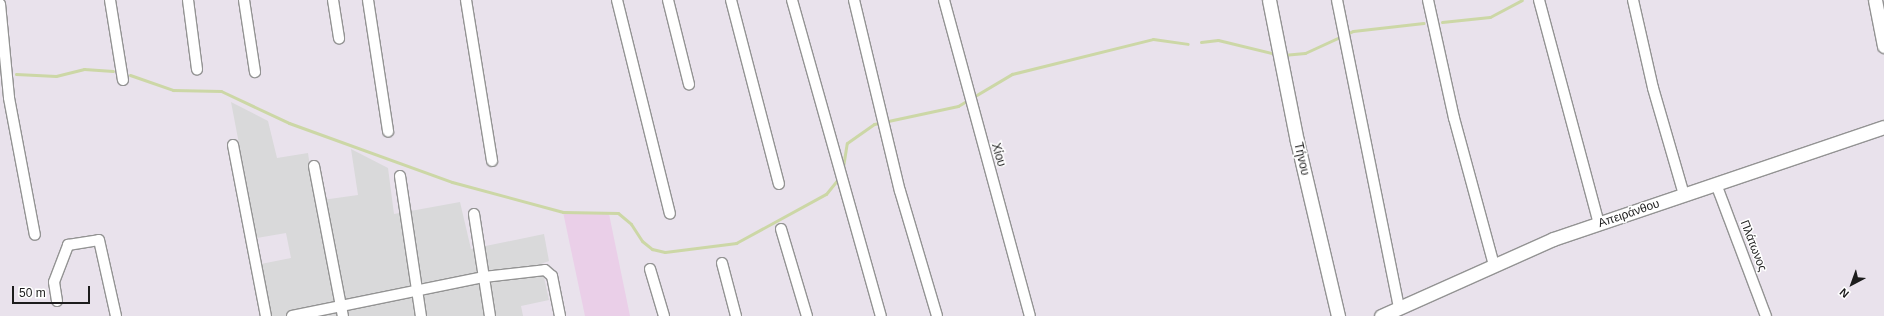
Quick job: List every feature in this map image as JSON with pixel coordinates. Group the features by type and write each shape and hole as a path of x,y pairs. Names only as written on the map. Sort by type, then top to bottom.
{"street":[{"path":"110,0 123,80"},
{"path":"188,0 197,69"},
{"path":"244,0 255,72"},
{"path":"333,0 339,39"},
{"path":"368,0 388,131"},
{"path":"466,0 492,161"},
{"path":"617,0 670,214"},
{"path":"668,0 689,84"},
{"path":"731,0 779,184"},
{"path":"792,0 881,316"},
{"path":"854,0 900,191 937,316"},
{"name":"Χίου","path":"944,0 1030,316"},
{"name":"Τήνου","path":"1269,0 1297,141 1338,316"},
{"path":"1337,0 1399,308"},
{"path":"1428,0 1454,118 1494,265"},
{"path":"1539,0 1599,224"},
{"path":"1633,0 1653,88 1684,195"},
{"path":"1875,0 1884,46"},
{"path":"0,4 9,98 35,235"},
{"name":"Απειράνθου","path":"1381,316 1494,265 1599,224 1884,127"},
{"path":"233,145 266,316"},
{"path":"314,166 343,316"},
{"path":"400,176 421,316"},
{"name":"Πλάτωνος","path":"1716,184 1766,316"},
{"path":"474,214 490,316"},
{"path":"781,229 807,316"},
{"path":"58,301 54,282 68,245 98,240 116,316"},
{"path":"722,263 736,316"},
{"path":"650,269 664,316"},
{"path":"292,316 417,293 484,278 550,271 560,316"}],"shaded area":[{"path":"231,102 268,121 277,158 308,153 315,201 358,195 351,149 388,168 394,214 460,202 471,249 544,234 549,261 541,264 549,300 521,306 523,316 270,316 261,264 291,258 286,233 257,238"},
{"path":"563,212 609,214 630,316 585,316"}],"waterway":[{"path":"1442,22 1490,17 1522,0"},
{"path":"1283,55 1305,53 1353,31 1424,23"},
{"path":"843,167 847,143 874,124 958,106 1012,74 1153,39 1188,44"},
{"path":"1201,42 1218,40 1276,54"},
{"path":"16,74 56,76 84,69 113,71"},
{"path":"130,75 173,90 221,91 289,123 452,182 563,212 618,213 631,224 642,241 652,249 665,252 736,243 826,194 839,178"}]}
